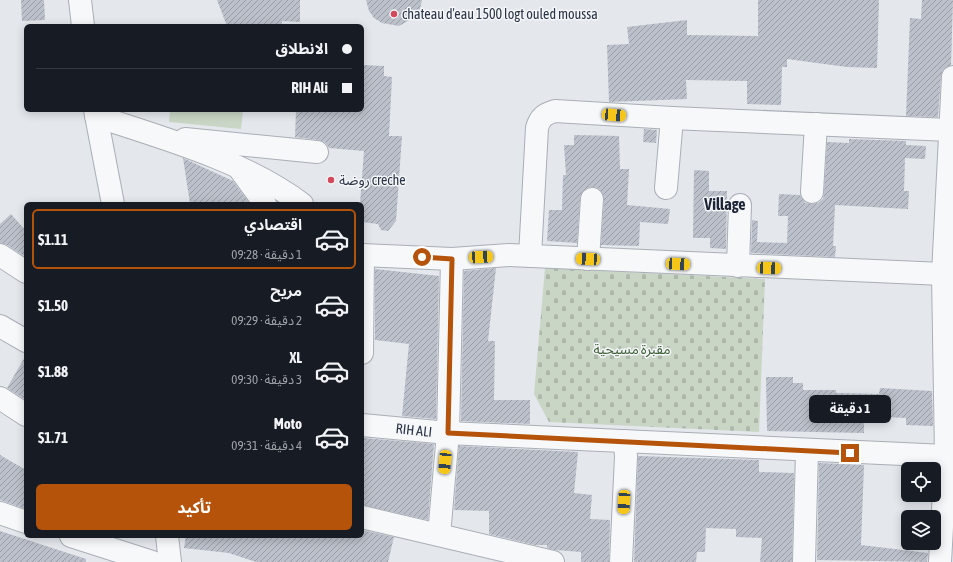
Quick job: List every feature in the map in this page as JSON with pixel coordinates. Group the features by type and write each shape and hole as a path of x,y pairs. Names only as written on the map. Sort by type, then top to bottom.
{"street":[{"path":"80,0 83,24"},
{"path":"940,562 946,456 943,274 951,156 950,130 953,78"},
{"path":"530,256 537,128 539,120 545,114 555,111 672,118 950,130"},
{"path":"95,113 239,168 284,191 299,202"},
{"path":"95,113 113,202"},
{"path":"666,188 672,118"},
{"path":"812,192 816,124"},
{"path":"165,139 183,139 317,152"},
{"path":"239,168 263,202"},
{"path":"588,259 592,199"},
{"path":"738,266 740,205"},
{"path":"0,255 24,271"},
{"path":"364,255 452,259 509,255 943,274"},
{"path":"439,535 448,433 452,259"},
{"path":"0,326 24,340"},
{"path":"0,398 24,414"},
{"name":"RIH ALI","path":"364,424 448,433 807,451 946,456"},
{"path":"620,562 626,457 625,441"},
{"path":"804,562 807,451"},
{"path":"0,513 24,521"},
{"path":"364,518 553,562"},
{"path":"77,538 152,562"},
{"path":"166,538 170,562"}],"green space":[{"path":"170,112 243,112 241,129 169,122"},
{"name":"مقبرة مسيحية","path":"545,268 765,279 759,432 549,422 534,394"}],"building":[{"path":"21,0 44,0 45,20 22,21"},
{"path":"217,0 300,0 300,22 282,21 282,24 226,24"},
{"name":"chateau d'eau 1500 logt ouled moussa","path":"366,0 422,0 420,9 415,17 399,26 382,23 374,18 369,11"},
{"path":"758,0 879,0 877,68 847,67 787,59 787,67 782,67 781,105 747,104 747,81 686,80 687,99 609,102 607,45 629,44 627,27 687,20 687,35 758,36"},
{"path":"922,0 953,0 951,65 943,70 941,76 938,117 906,116 910,18 921,19"},
{"path":"364,65 384,66 384,76 392,77 389,136 402,136 396,221 388,231 381,230 378,224 364,222 364,202 360,202 364,151 329,148 325,142 319,140 295,137 296,112 364,112"},
{"path":"644,129 657,130 656,143 643,142"},
{"path":"574,135 619,136 620,169 629,169 627,205 670,209 668,224 640,222 639,246 601,245 604,199 603,194 599,189 592,187 587,188 582,192 580,198 577,243 547,241 549,210 562,210 563,175 566,175 564,145 574,145"},
{"path":"849,139 906,141 906,145 926,146 925,159 905,158 904,191 909,191 908,209 835,205 833,246 836,246 835,257 751,253 752,220 758,221 757,242 787,243 788,216 778,216 779,194 800,195 805,203 818,203 823,199 824,193 827,142 849,143"},
{"path":"183,158 233,181 249,202 190,202"},
{"path":"694,170 709,171 709,191 727,191 726,249 710,248 710,238 693,238"},
{"path":"11,214 24,229 24,256 7,245 0,243 0,224"},
{"path":"496,268 488,341 495,341 494,400 530,400 530,424 461,421 464,271"},
{"path":"375,269 439,276 436,419 402,416 409,344 375,340"},
{"path":"24,358 24,399 7,388"},
{"path":"766,377 793,377 793,383 803,383 803,390 836,390 836,393 879,394 880,388 932,391 933,426 906,425 906,418 864,416 864,433 767,431"},
{"path":"364,438 434,444 428,520 364,505"},
{"path":"459,446 578,452 574,493 592,495 590,519 610,520 609,562 581,562 581,552 555,550 547,548 547,545 535,545 489,534 489,511 454,510"},
{"path":"0,455 24,469 24,508 0,500"},
{"path":"638,456 759,460 759,472 794,473 792,562 760,562 762,538 736,537 736,529 706,528 705,552 697,552 696,562 634,562"},
{"path":"819,463 864,465 861,545 928,553 927,562 817,560"},
{"path":"364,530 394,537 388,562 256,562 229,553 184,548 186,538 364,538"},
{"path":"0,531 86,559 86,562 0,562"}],"place":[{"name":"chateau d'eau 1500 logt ouled moussa","path":"394,14"},
{"name":"روضة creche","path":"331,180"}],"district":[{"name":"Village","path":"725,204"}],"route":[{"path":"422,257 452,259 448,433 574,438 693,446 850,453"}]}
